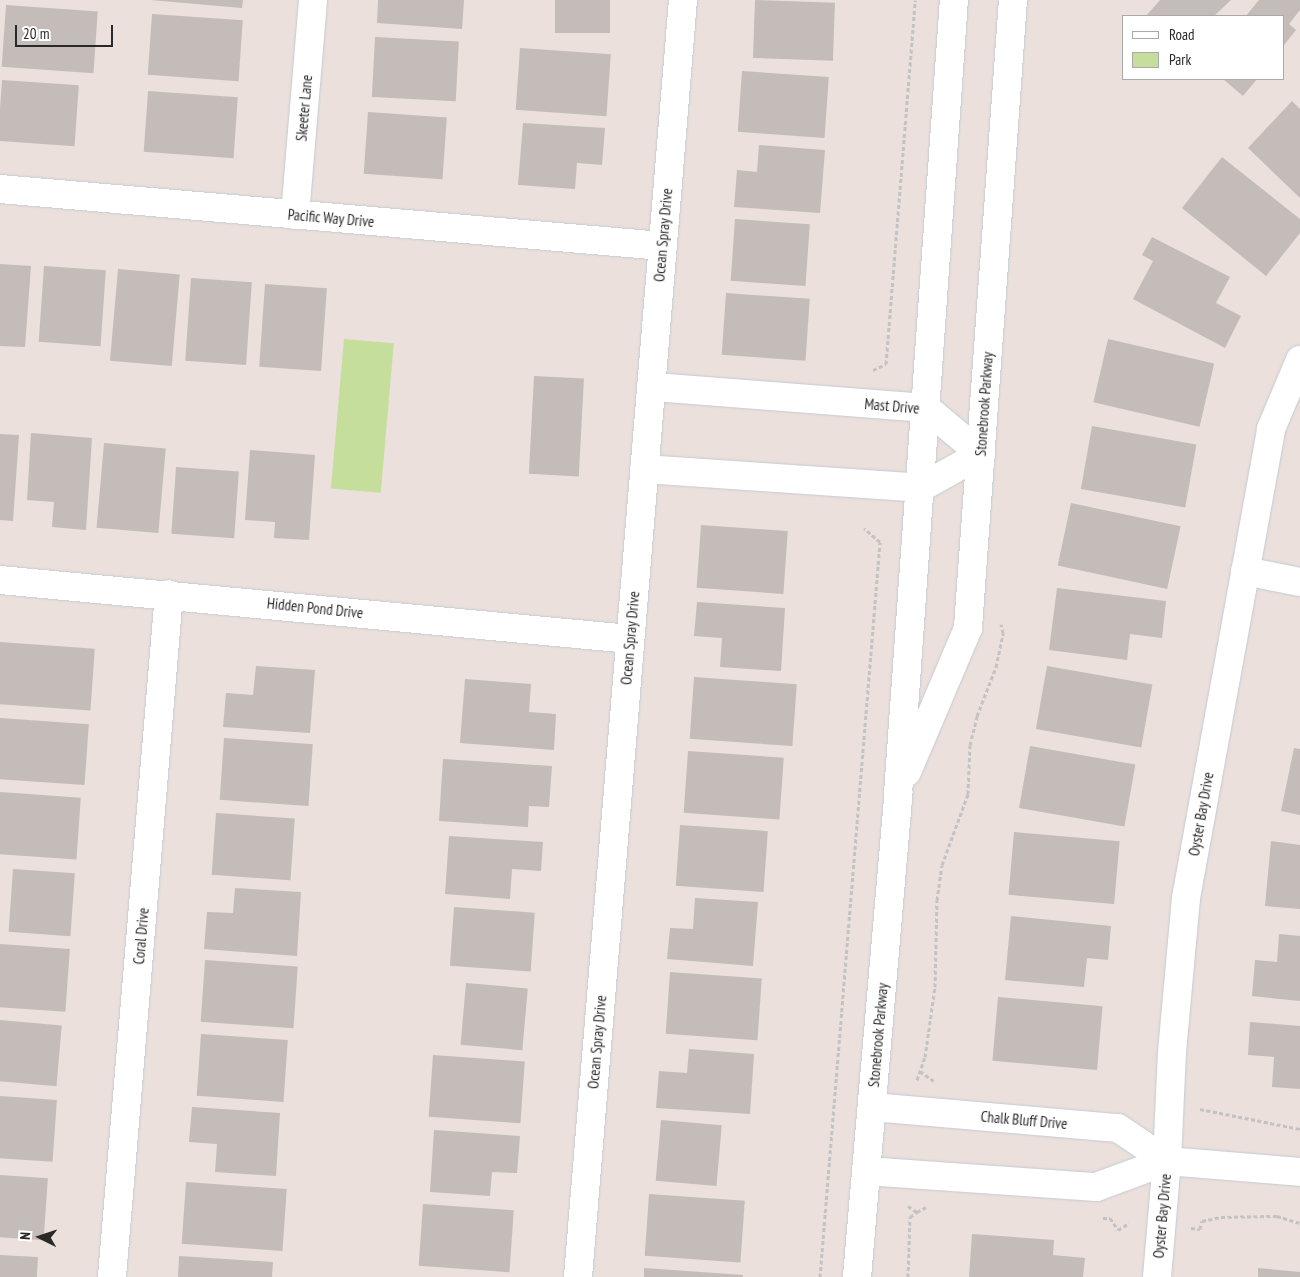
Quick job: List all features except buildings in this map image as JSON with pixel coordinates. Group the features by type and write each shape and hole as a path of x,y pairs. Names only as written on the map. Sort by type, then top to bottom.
{"street":[{"name":"Skeeter Lane","path":"295,215 313,0"},
{"name":"Ocean Spray Drive","path":"578,1277 683,0"},
{"name":"Stonebrook Parkway","path":"857,1277 898,794 954,0"},
{"name":"Stonebrook Parkway","path":"898,794 968,628 1013,0"},
{"name":"Pacific Way Drive","path":"0,189 662,246"},
{"name":"Oyster Bay Drive","path":"1157,1277 1167,1161 1172,1052 1186,898 1271,429 1300,360"},
{"name":"Mast Drive","path":"651,387 926,408 980,454"},
{"path":"644,469 920,488 980,454"},
{"path":"1245,571 1300,582"},
{"name":"Hidden Pond Drive","path":"0,580 169,594 630,639"},
{"name":"Coral Drive","path":"112,1277 169,594"},
{"name":"Chalk Bluff Drive","path":"872,1107 1118,1128 1167,1161"},
{"name":"Chalk Bluff Drive","path":"866,1171 1096,1186 1167,1161 1300,1172"}],"path":[{"path":"873,370 886,364 915,0"},
{"path":"820,1277 880,542 864,528"},
{"path":"1197,1108 1300,1129"},
{"path":"908,1277 910,1217 917,1212"},
{"path":"1188,1227 1200,1229 1202,1221 1221,1217 1278,1216 1300,1223"}],"green space":[{"path":"344,339 394,343 381,493 331,488"}]}
